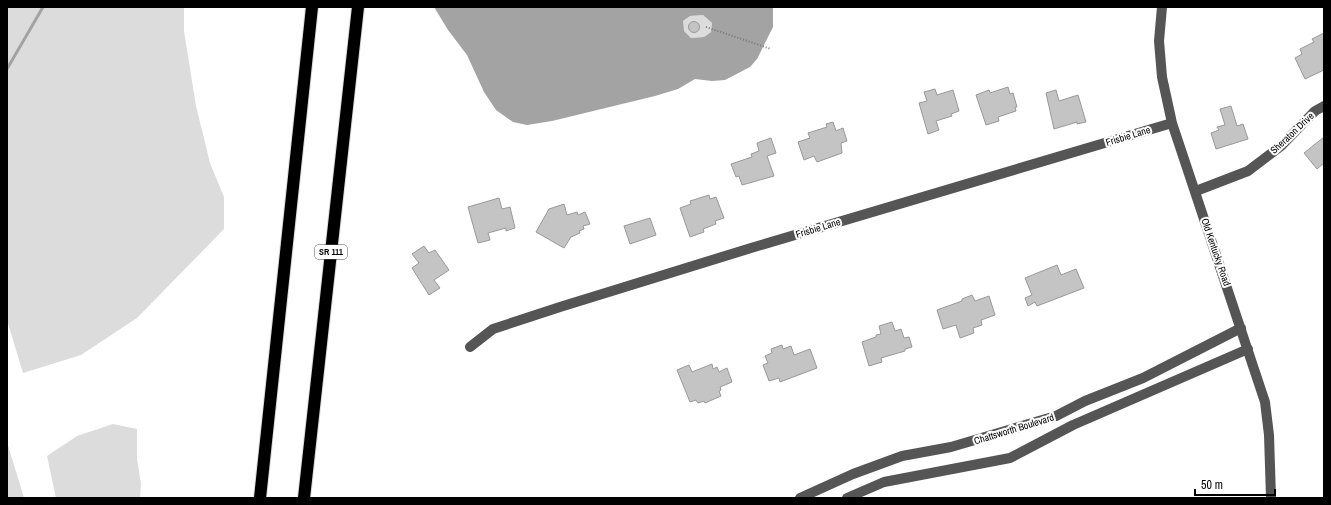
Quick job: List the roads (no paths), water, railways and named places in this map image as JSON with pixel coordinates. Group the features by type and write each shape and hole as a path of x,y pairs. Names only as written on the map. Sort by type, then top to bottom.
{"highway":[{"path":"260,498 312,7"},
{"name":"SR 111","path":"304,498 358,7"}],"street":[{"name":"Old Kentucky Road","path":"1162,7 1159,41 1162,77 1172,123 1196,191 1265,402 1269,435 1270,498"},
{"name":"Sheraton Drive","path":"1196,191 1248,171 1281,146 1315,112 1324,106"},
{"name":"Frisbie Lane","path":"470,347 493,329 560,307 750,248 1172,123"},
{"name":"Chattsworth Boulevard","path":"800,498 853,474 902,456 951,448 1056,416 1085,401 1143,378 1241,328"},
{"name":"Chattsworth Boulevard","path":"847,498 884,482 1010,458 1073,425 1248,349"}],"waterway":[{"path":"7,69 43,7"}]}
